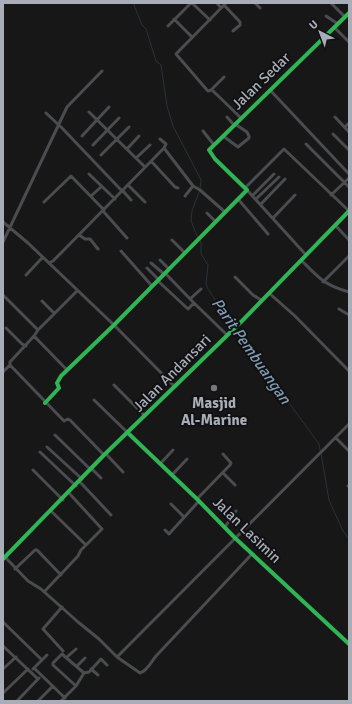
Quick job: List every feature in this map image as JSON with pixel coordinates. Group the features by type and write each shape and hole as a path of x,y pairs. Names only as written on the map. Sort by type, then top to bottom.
{"street":[{"path":"168,26 192,3 210,20"},
{"path":"217,3 224,5 240,22 240,25 233,31"},
{"path":"255,3 260,8"},
{"path":"331,3 345,17"},
{"path":"224,5 176,54 208,92 211,90 241,118"},
{"name":"Jalan Sedar","path":"246,189 222,167 209,151 349,13"},
{"path":"326,16 349,42"},
{"path":"174,20 192,37"},
{"path":"3,242 61,127 67,107 102,71"},
{"path":"211,90 224,76"},
{"path":"270,90 349,174"},
{"path":"82,136 109,107"},
{"path":"89,112 145,167"},
{"path":"46,113 131,200"},
{"path":"223,136 238,147 249,138 247,132 227,117"},
{"path":"335,117 349,132"},
{"path":"92,145 119,118"},
{"path":"345,127 349,123"},
{"path":"101,155 129,127"},
{"path":"203,130 214,145"},
{"path":"333,134 349,150"},
{"path":"127,149 139,136"},
{"path":"49,263 53,261 115,199 164,148 166,144 160,139"},
{"path":"306,144 349,187"},
{"path":"136,158 150,145"},
{"path":"164,148 195,187 225,212"},
{"path":"45,403 59,388 57,383 67,370 165,274 284,149 349,211"},
{"path":"151,161 178,188"},
{"path":"89,174 115,199"},
{"path":"253,195 274,174"},
{"path":"44,202 71,176 91,196 126,238"},
{"path":"256,199 279,177"},
{"path":"331,195 349,178"},
{"path":"261,204 285,179"},
{"path":"128,185 145,202"},
{"path":"91,196 101,187"},
{"path":"185,196 195,187"},
{"path":"246,189 306,255"},
{"path":"273,218 295,195"},
{"path":"238,199 268,234"},
{"name":"Jalan Andansari","path":"4,558 63,500 105,454 229,334 349,211"},
{"path":"207,213 215,221"},
{"path":"3,222 28,243 114,325 175,387"},
{"path":"335,225 349,240"},
{"path":"79,235 85,239 90,239 98,248"},
{"path":"172,240 185,253"},
{"path":"121,251 152,286"},
{"path":"323,282 349,256"},
{"path":"26,275 43,257"},
{"path":"160,260 169,269"},
{"path":"301,260 323,282 335,288 349,292"},
{"path":"152,263 229,334"},
{"path":"147,268 188,309 194,303"},
{"path":"235,277 253,294 262,300"},
{"path":"190,299 201,289"},
{"path":"3,372 38,330 78,291"},
{"path":"269,293 295,316 349,371"},
{"path":"3,295 38,330"},
{"path":"42,300 54,313"},
{"path":"339,308 349,315"},
{"path":"6,328 26,346"},
{"path":"34,336 67,370"},
{"path":"10,365 64,421 70,420 123,472"},
{"path":"114,385 145,416"},
{"path":"94,400 128,433"},
{"path":"117,657 349,424"},
{"name":"Jalan Lasimin","path":"128,433 198,500 235,538 349,644"},
{"path":"56,435 101,478"},
{"path":"336,438 349,451"},
{"path":"48,447 111,515"},
{"path":"160,464 174,450"},
{"path":"40,452 79,482"},
{"path":"165,530 169,534 229,467 230,464 223,454"},
{"path":"172,475 187,459"},
{"path":"32,470 63,500"},
{"path":"223,473 235,485"},
{"path":"44,592 78,556 81,550 102,529 69,493"},
{"path":"172,504 184,517"},
{"path":"51,511 86,545"},
{"path":"224,527 236,511"},
{"path":"15,569 37,550 61,575"},
{"path":"4,558 28,581 44,592 117,657 138,673 143,673 156,656 252,554"},
{"path":"62,608 43,629 63,651"},
{"path":"3,622 42,660"},
{"path":"3,646 38,679"},
{"path":"67,657 76,649"},
{"path":"76,686 53,664 62,654 84,673"},
{"path":"3,693 29,670 34,668 47,655"},
{"path":"3,670 16,657"},
{"path":"76,666 85,658"},
{"path":"61,701 76,686 84,673 89,672 100,659 107,665"},
{"path":"34,668 65,698"},
{"path":"92,669 98,675"},
{"path":"17,701 42,676"},
{"path":"38,701 53,686"}],"waterway":[{"name":"Parit Pembuangan","path":"136,3 134,5 142,25 146,29 156,61 161,65 167,106 173,126 201,180 200,189"},
{"name":"Parit Pembuangan","path":"198,238 191,221 192,211 199,192"},
{"name":"Parit Pembuangan","path":"200,240 201,254 208,265 207,287 232,327"},
{"name":"Parit Pembuangan","path":"234,329 319,444 320,450"},
{"name":"Parit Pembuangan","path":"321,453 329,500 343,531 349,539"}],"traffic: fast":[{"path":"45,403 59,388 57,383 61,376 114,325 247,190 215,159 209,150 349,13"},
{"path":"3,559 104,455 242,321 349,211"},
{"path":"128,433 197,499 235,538 349,644"}],"place":[{"name":"Masjid Al-Marine","path":"214,388"}]}
